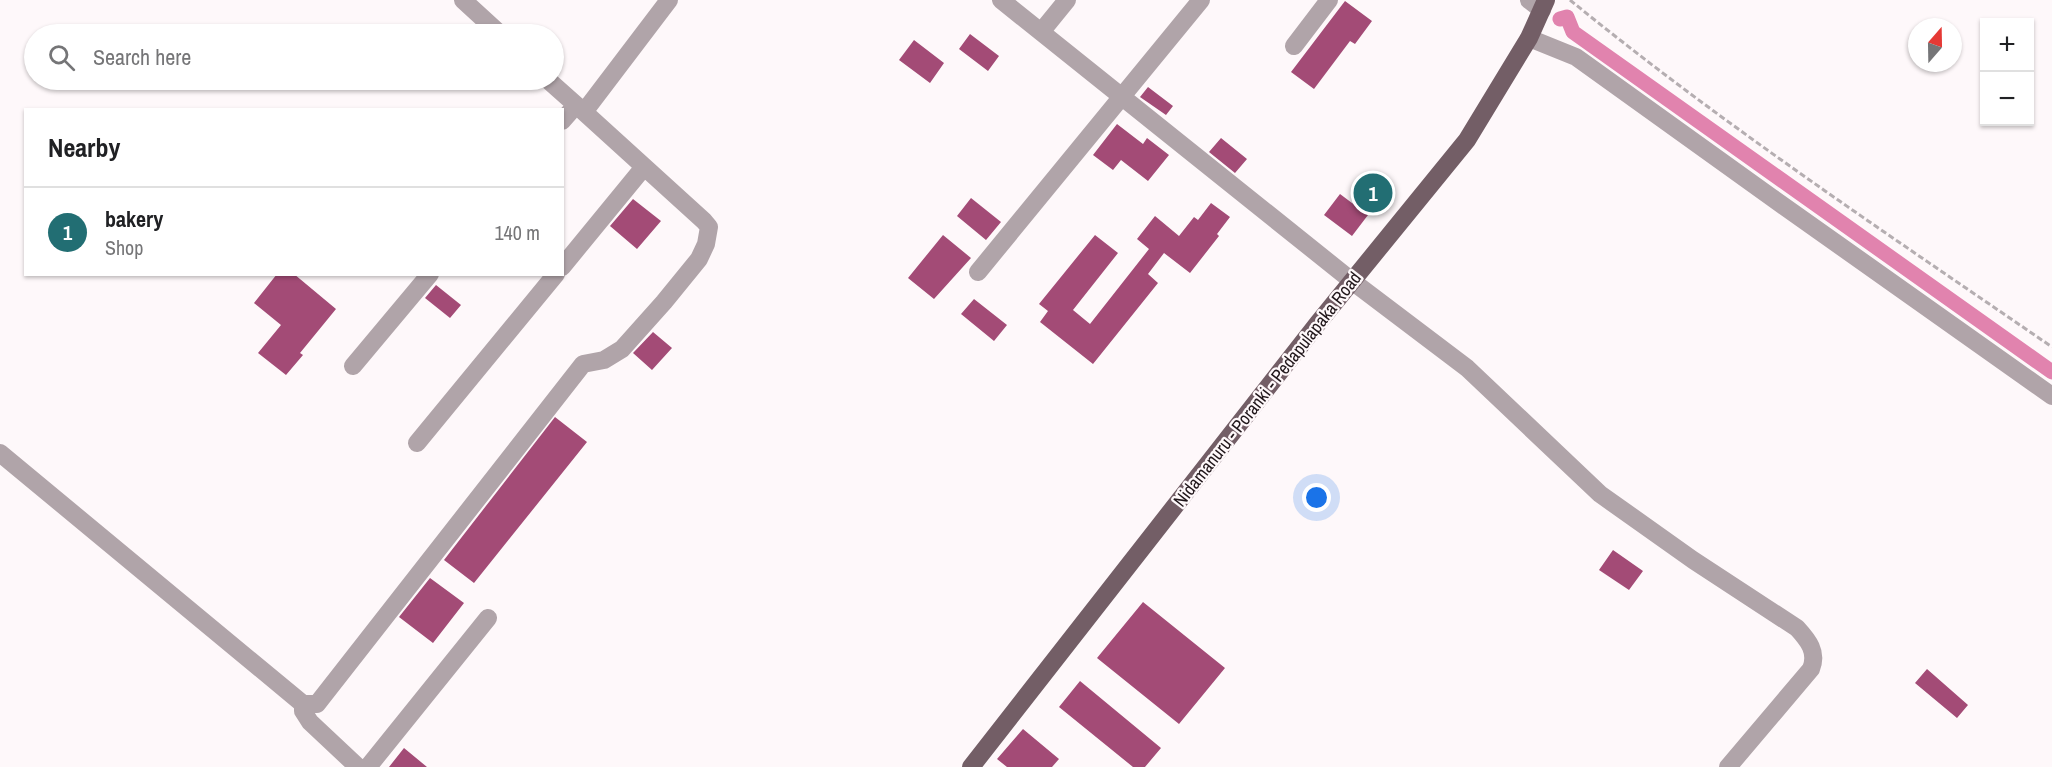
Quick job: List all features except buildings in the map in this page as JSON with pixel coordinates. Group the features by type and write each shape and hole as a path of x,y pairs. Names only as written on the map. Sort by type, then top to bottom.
{"main road":[{"name":"Nidamanuru - Poranki - Pedapulapaka Road","path":"971,767 1352,281 1467,140 1529,38 1539,3"}],"street":[{"path":"463,0 489,24"},
{"path":"564,120 580,109 669,0"},
{"path":"1000,0 1352,281 1467,368 1600,494 1693,560 1797,628 1807,639 1815,661 1811,669 1728,767"},
{"path":"1041,32 1067,0"},
{"path":"978,272 1201,0"},
{"path":"1294,46 1329,0"},
{"path":"1529,38 1562,49 1576,57 2052,396"},
{"path":"0,453 303,704 317,704 583,364 604,360 622,350 699,259 706,244 709,227 559,90"},
{"path":"564,265 645,167"},
{"path":"353,366 428,276"},
{"path":"417,443 554,276"},
{"path":"368,767 488,618"},
{"path":"303,704 303,711 310,722 358,767"}],"path":[{"path":"1570,0 1624,44 1789,165 2052,347"}],"waterway":[{"path":"1560,19 1567,17 1573,32 2052,372"}],"place":[{"name":"bakery","path":"1373,193"}]}
